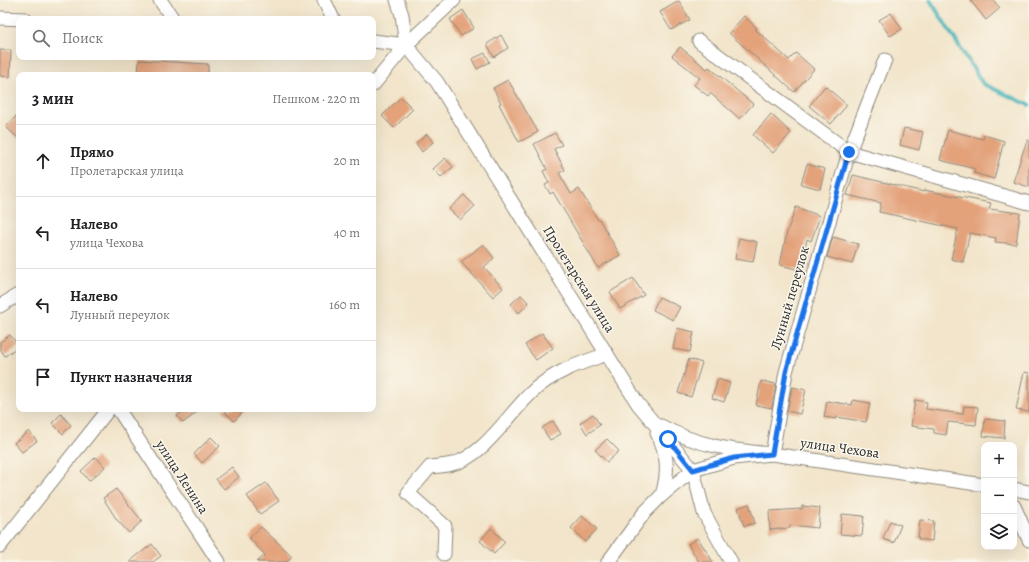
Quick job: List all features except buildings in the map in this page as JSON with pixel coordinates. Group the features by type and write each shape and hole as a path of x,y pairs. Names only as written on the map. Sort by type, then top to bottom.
{"street":[{"path":"160,0 171,16"},
{"path":"324,0 332,16"},
{"path":"397,0 402,15 406,45"},
{"path":"376,81 406,45 454,0"},
{"path":"0,18 16,19"},
{"path":"699,40 849,152 1029,203"},
{"path":"376,41 406,45"},
{"name":"Пролетарская улица","path":"406,45 437,82 607,354 651,421 693,470 704,513 731,562"},
{"name":"Лунный переулок","path":"772,454 786,372 849,152 885,60"},
{"path":"0,306 16,299"},
{"path":"444,554 445,526 408,493 430,467 453,464 470,456 500,429 532,392 552,377 578,363 607,354"},
{"path":"0,546 107,412"},
{"name":"улица Ленина","path":"120,412 219,562"},
{"path":"651,421 680,436 706,445 772,454"},
{"path":"651,421 663,445 667,462 666,479 662,494"},
{"name":"улица Чехова","path":"693,470 734,458 772,454 981,485"},
{"path":"608,562 644,513 662,494 693,470"},
{"path":"1017,490 1029,492"},
{"path":"1017,513 1029,540"}],"waterway":[{"path":"930,0 983,84 1029,105"}],"route":[{"path":"668,439 693,470 734,458 772,454 786,372 849,152"}]}
